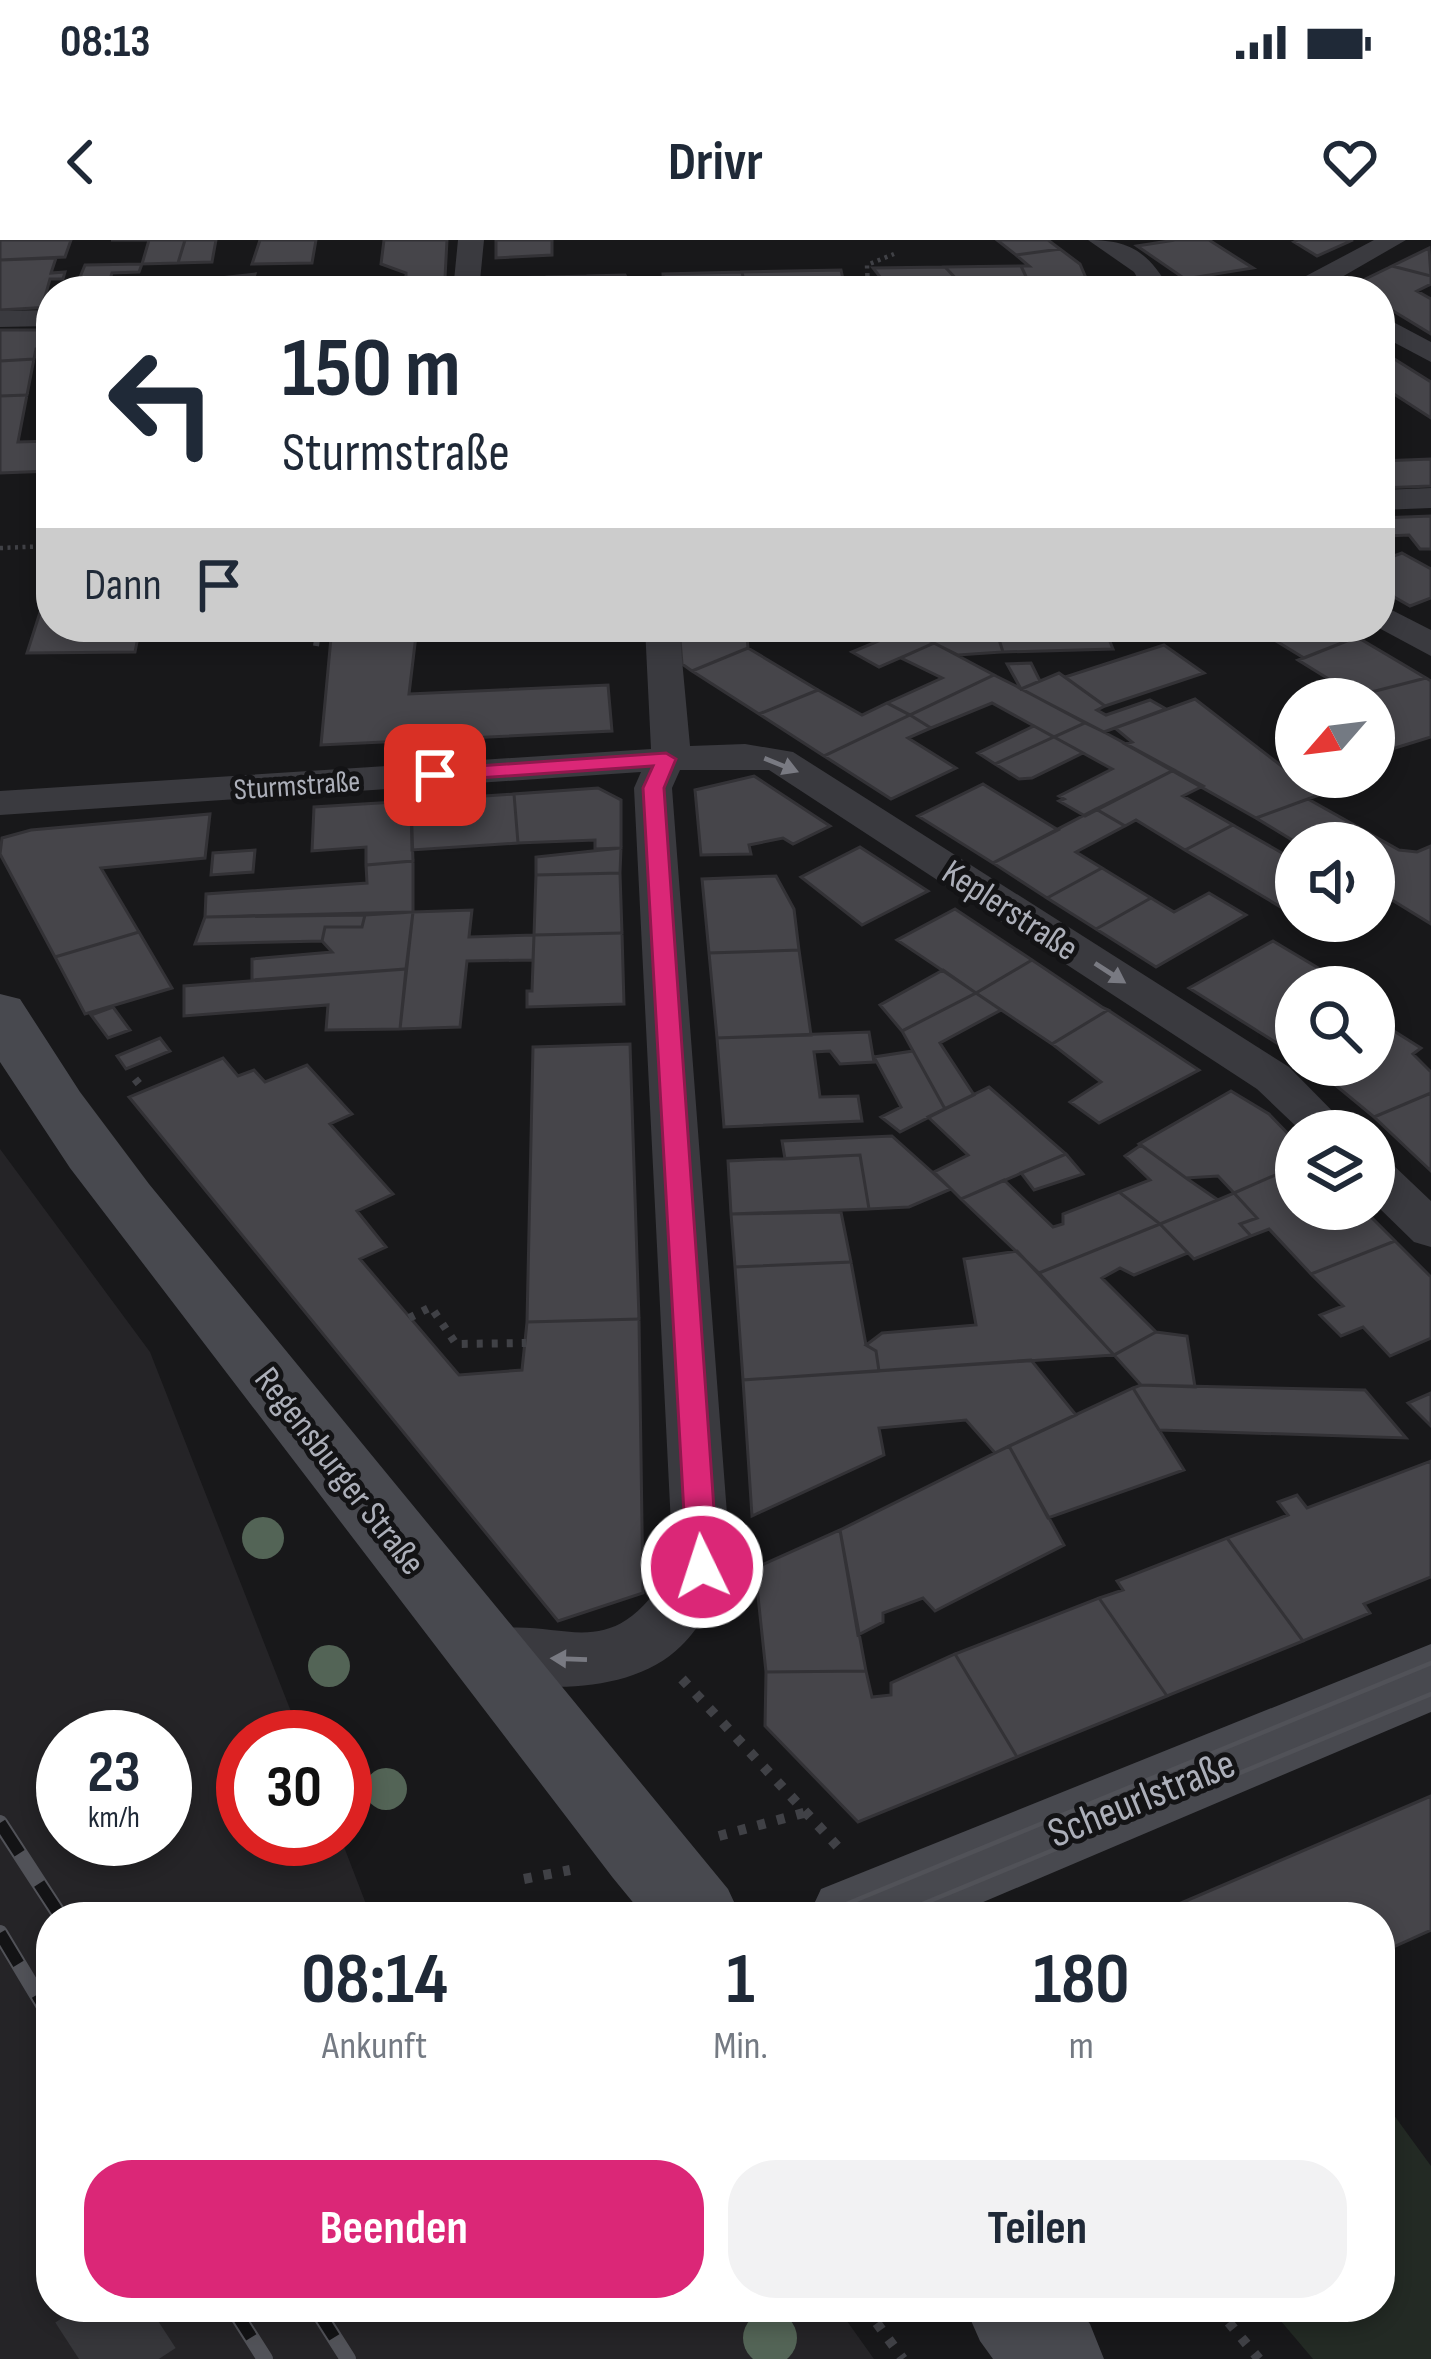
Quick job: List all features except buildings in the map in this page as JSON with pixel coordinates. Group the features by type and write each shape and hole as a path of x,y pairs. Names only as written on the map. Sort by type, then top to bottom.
{"main road":[{"name":"Regensburger Straße","path":"0,1012 57,1102 160,1239 601,1802 685,1902"},
{"name":"Scheurlstraße","path":"886,1902 1431,1677"},
{"path":"1026,2322 1054,2359"}],"street":[{"path":"467,276 470,240"},
{"path":"1102,240 1144,267 1149,276"},
{"path":"1336,276 1393,240"},
{"path":"0,319 36,318"},
{"path":"1395,332 1431,354"},
{"path":"1395,499 1431,498"},
{"path":"1395,623 1431,645"},
{"path":"488,1654 608,1659 648,1643 684,1605 702,1567 653,788 671,747 663,642"},
{"name":"Keplerstraße","path":"666,759 745,755 780,760 1273,1078 1306,1110"},
{"name":"Sturmstraße","path":"0,803 666,759"},
{"path":"1395,1195 1431,1230"}],"path":[{"path":"867,276 867,265 893,254"},
{"path":"0,548 36,547"},
{"path":"316,646 317,642"},
{"path":"134,1079 145,1090"},
{"path":"410,1318 431,1307 456,1344 526,1343"},
{"path":"648,1643 863,1902"},
{"path":"876,2322 903,2359"},
{"path":"1228,2322 1259,2359"}],"shaded area":[{"path":"0,1149 150,1352 290,1710 216,1710 216,1866 351,1866 365,1902 36,1902 36,2322 848,2322 874,2359 0,2359"},
{"path":"1395,2117 1431,2166 1431,2359 1313,2359 1282,2322 1395,2322"}],"tunnel":[{"path":"79,2359 136,2322"}],"tram line":[{"path":"851,1902 1431,1663"},
{"path":"927,1902 1431,1694"}],"railway":[{"path":"0,1823 51,1902"},
{"path":"0,1933 36,1993"},
{"path":"242,2322 265,2359"},
{"path":"325,2322 348,2359"}],"route":[{"path":"435,775 666,759 653,788 702,1567"}]}
